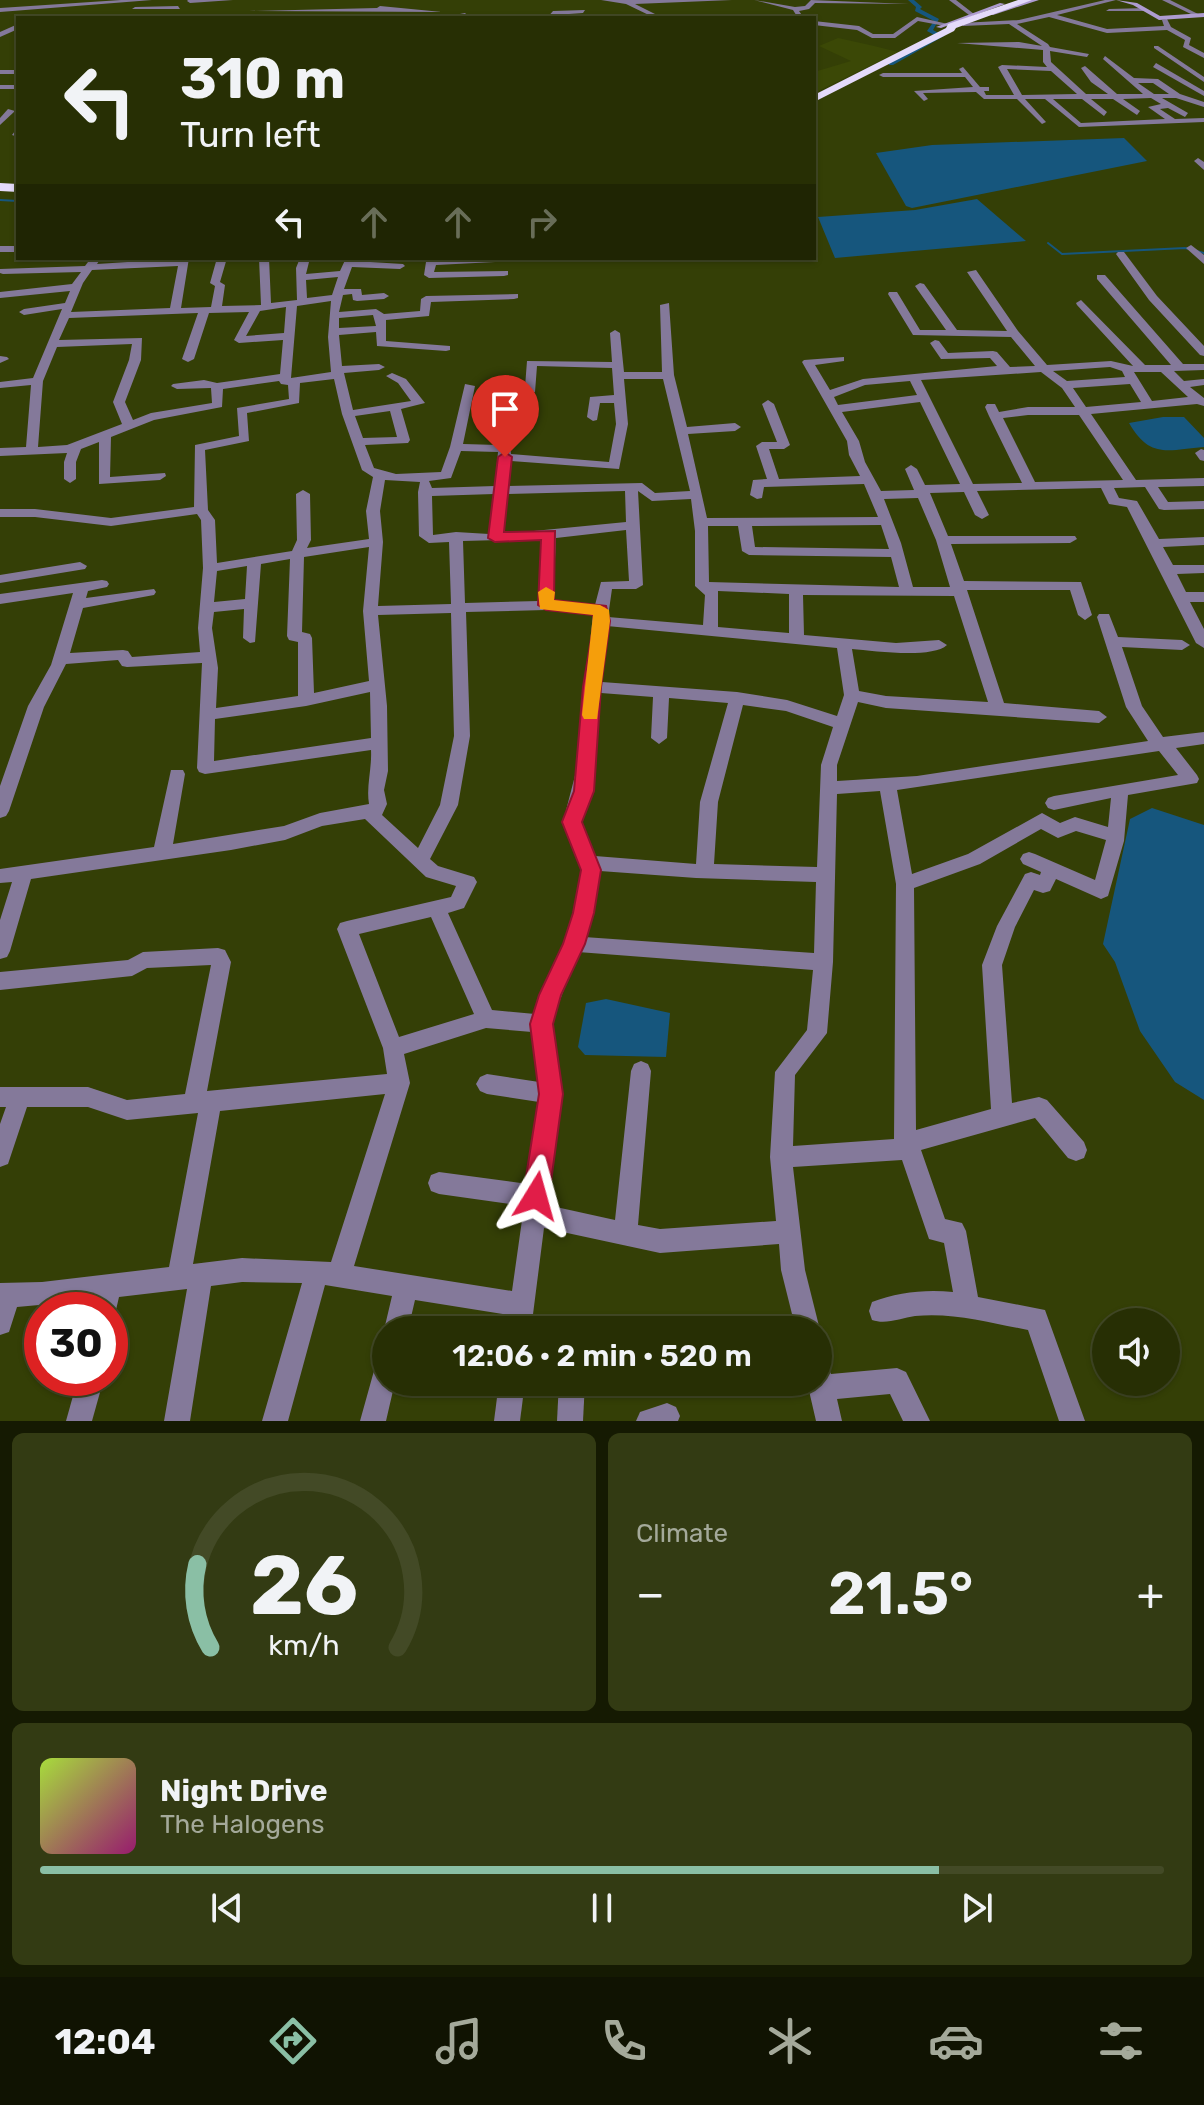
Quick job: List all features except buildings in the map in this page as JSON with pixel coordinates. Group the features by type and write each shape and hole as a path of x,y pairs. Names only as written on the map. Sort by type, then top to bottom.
{"highway":[{"path":"816,88 942,28 1025,0"},
{"path":"816,98 942,28"}],"street":[{"path":"0,10 149,0 146,9"},
{"path":"190,1 230,0"},
{"path":"551,16 553,13 581,15 589,0"},
{"path":"607,0 729,0"},
{"path":"757,0 795,9 807,8 813,1 904,2 917,19 942,28 1011,23 1116,0 1156,15 1164,20 1168,28"},
{"path":"952,0 968,12"},
{"path":"942,28 968,12 1013,0"},
{"path":"942,28 1036,0"},
{"path":"1165,0 1200,15"},
{"path":"117,2 114,10 178,8"},
{"path":"248,14 258,3 323,2 355,5 354,11"},
{"path":"420,12 427,2"},
{"path":"627,2 656,16"},
{"path":"1072,8 1093,15 1082,6"},
{"path":"43,15 47,7"},
{"path":"248,14 303,15 379,9 466,16"},
{"path":"795,9 800,16"},
{"path":"1109,11 1144,9"},
{"path":"953,11 968,12"},
{"path":"1156,15 1172,11"},
{"path":"248,14 273,15"},
{"path":"839,25 842,14"},
{"path":"1049,15 1095,29 1168,28 1189,39 1185,46 1204,56"},
{"path":"1156,15 1200,15"},
{"path":"816,23 862,26 872,36 895,36 917,19"},
{"path":"1011,23 1046,51 1047,62 1056,72 1104,114"},
{"path":"1095,29 1099,37"},
{"path":"960,43 1019,44 1088,61 1094,80 1137,113"},
{"path":"1187,43 1201,43"},
{"path":"1156,47 1204,80"},
{"path":"1105,58 1128,75 1129,80 1185,115"},
{"path":"1156,65 1204,94"},
{"path":"1042,122 1020,98 1002,67 1056,72"},
{"path":"908,75 911,69 968,71"},
{"path":"883,75 968,71"},
{"path":"968,71 984,97 1177,96"},
{"path":"1026,75 1056,72"},
{"path":"1144,75 1169,73"},
{"path":"926,75 941,91"},
{"path":"1129,80 1155,81 1177,96 1204,105"},
{"path":"1162,86 1188,84"},
{"path":"924,99 918,91 994,88"},
{"path":"1049,99 1079,125 1204,120"},
{"path":"1170,106 1152,107 1173,121"},
{"path":"1092,114 1159,112"},
{"path":"1067,114 1079,114"},
{"path":"1191,248 1204,261"},
{"path":"1121,254 1153,298 1204,353"},
{"path":"57,269 61,260"},
{"path":"3,271 183,260 175,310"},
{"path":"188,359 220,285 215,283 221,260"},
{"path":"264,260 261,307 239,340 247,342 289,336"},
{"path":"304,260 289,336 289,379 295,401 241,411 245,438 199,448 201,510 208,520 210,568 205,768 378,743"},
{"path":"474,260 431,262 429,275 504,273"},
{"path":"303,277 348,266 401,262 430,265"},
{"path":"32,451 37,381 77,287 91,265"},
{"path":"348,266 338,294 335,315 336,372 368,470 379,476 425,485 642,487 652,497 697,495"},
{"path":"972,272 1052,378 1064,385 1084,411 1132,484"},
{"path":"1101,277 1180,368"},
{"path":"920,286 954,334"},
{"path":"0,295 77,287"},
{"path":"24,312 261,307 357,291 357,298 384,296"},
{"path":"334,332 425,314 426,293 514,296"},
{"path":"893,294 917,333 1017,334"},
{"path":"1081,303 1141,368"},
{"path":"665,305 668,375 697,495 702,586"},
{"path":"335,315 376,312 381,344 446,348"},
{"path":"456,447 615,466 622,424 615,333"},
{"path":"51,344 138,340 135,360 119,402 129,426"},
{"path":"935,343 945,357 993,354 1005,369"},
{"path":"840,359 808,362 853,441 852,451 877,495 907,592"},
{"path":"495,538 504,453 499,392 531,390 531,363 668,375"},
{"path":"827,395 863,382 913,376 1111,364 1129,375 1149,405"},
{"path":"177,386 204,383 217,386 379,367"},
{"path":"1064,385 1129,375 1141,368 1204,367"},
{"path":"1164,368 1200,401"},
{"path":"348,414 419,403 402,381 392,376"},
{"path":"913,376 982,515"},
{"path":"0,385 37,381"},
{"path":"1181,385 1204,382"},
{"path":"0,452 76,446 151,417 218,405 217,386"},
{"path":"425,485 446,475 456,447 469,386"},
{"path":"834,409 923,398"},
{"path":"593,417 594,399 620,399"},
{"path":"1031,487 993,411 1084,411 1200,401"},
{"path":"768,404 784,445 762,446 774,482"},
{"path":"358,442 404,440 395,408"},
{"path":"683,431 735,427"},
{"path":"105,435 104,481 160,476"},
{"path":"70,479 70,462 76,446"},
{"path":"911,469 943,540 998,708"},
{"path":"275,1421 399,1083 393,1048 347,929 457,903 468,882 432,872 373,817 378,804 375,790 380,771 370,611 376,542 373,511 379,476"},
{"path":"757,495 758,483 869,480"},
{"path":"877,495 970,488 1204,482"},
{"path":"1149,483 1164,506 1204,505"},
{"path":"425,485 426,536 429,539 549,535 634,525"},
{"path":"1106,485 1114,501 1132,504 1156,543 1181,597 1191,633 1204,643"},
{"path":"521,1316 551,1094 541,1024 584,913 591,870 572,822 584,791 592,687 606,585 636,585 631,488"},
{"path":"303,494 304,540 297,554 294,636 305,638 306,700"},
{"path":"0,513 35,513 111,522 201,510"},
{"path":"744,521 749,551 896,553"},
{"path":"699,522 886,521"},
{"path":"546,605 549,535"},
{"path":"420,861 449,805 462,736 456,536"},
{"path":"943,540 1070,539"},
{"path":"1156,543 1204,541"},
{"path":"210,568 376,542"},
{"path":"250,638 254,561"},
{"path":"0,579 80,566"},
{"path":"57,592 60,569"},
{"path":"1167,570 1204,569"},
{"path":"0,599 102,584"},
{"path":"702,586 907,592 1076,585 1085,615"},
{"path":"702,586 712,593 710,632"},
{"path":"0,811 36,706 46,694 59,659 82,587"},
{"path":"796,590 797,640"},
{"path":"77,604 149,592"},
{"path":"1181,597 1204,597"},
{"path":"207,608 252,603"},
{"path":"370,611 546,605 710,632 896,648 939,645"},
{"path":"1054,803 1191,779 1134,707 1104,617"},
{"path":"1113,642 1191,633"},
{"path":"804,1316 787,1232 781,1157 785,1072 817,1033 823,962 829,765 852,695 844,644"},
{"path":"59,659 123,655 127,662 209,657"},
{"path":"207,715 306,700 376,685"},
{"path":"592,687 737,698 787,706 843,724"},
{"path":"659,738 661,693"},
{"path":"852,695 886,702 1099,717"},
{"path":"705,871 709,802 737,698"},
{"path":"828,788 917,782 1160,743 1203,739"},
{"path":"162,853 177,774"},
{"path":"887,784 905,884 905,1144 914,1160 937,1231 954,1231 968,1307"},
{"path":"1029,859 1101,891 1115,836 1120,790"},
{"path":"0,876 285,833 320,820 376,810"},
{"path":"905,884 974,859 1042,820 1058,831 1075,824 1115,836"},
{"path":"589,863 826,875"},
{"path":"1002,1116 992,965 1006,926 1031,879 1043,886 1052,869"},
{"path":"0,951 24,871"},
{"path":"436,908 486,1019"},
{"path":"574,944 823,962"},
{"path":"0,981 132,968 143,960 218,956 221,962 203,1102 177,1421"},
{"path":"393,1048 486,1019 541,1024"},
{"path":"625,1235 641,1071"},
{"path":"0,1156 10,1097 88,1097 127,1110 399,1083"},
{"path":"487,1084 551,1094"},
{"path":"781,1157 896,1151 905,1144 1039,1107 1076,1150"},
{"path":"439,1183 535,1205 625,1235 660,1241 787,1232"},
{"path":"128,1292 190,1276 242,1270 328,1274 523,1305"},
{"path":"399,1316 406,1287"},
{"path":"0,1323 5,1294"},
{"path":"881,1311 909,1304 945,1302 1036,1319 1072,1421"},
{"path":"832,1381 897,1381 917,1421"},
{"path":"79,1421 86,1396"},
{"path":"373,1421 379,1396"},
{"path":"507,1421 510,1396"},
{"path":"570,1421 571,1396"},
{"path":"823,1396 829,1421"}],"shaded area":[{"path":"838,38 898,52 816,92 816,71 851,61 819,46"}],"water":[{"path":"1124,138 1147,161 912,208 906,206 876,153 932,145"},
{"path":"977,199 1026,241 835,258 818,217 915,210"},
{"path":"1184,417 1204,438 1204,447 1160,450 1144,442 1129,423"},
{"path":"1152,808 1204,825 1204,1100 1175,1082 1140,1031 1115,962 1103,944 1130,819"},
{"path":"606,999 670,1013 666,1057 585,1055 578,1047 586,1003"}],"waterway":[{"path":"891,64 941,36 930,31 937,20 917,10 919,7 911,0"},
{"path":"0,200 16,201"},
{"path":"1048,243 1062,254 1185,248 1204,253"}],"slow traffic":[{"path":"546,592 546,605 600,610 602,621 591,715"}],"route":[{"path":"505,457 495,538 549,535 546,605 600,610 602,621 592,687 584,791 572,822 591,870 584,913 574,944 550,995 541,1024 551,1094 536,1196"}]}
